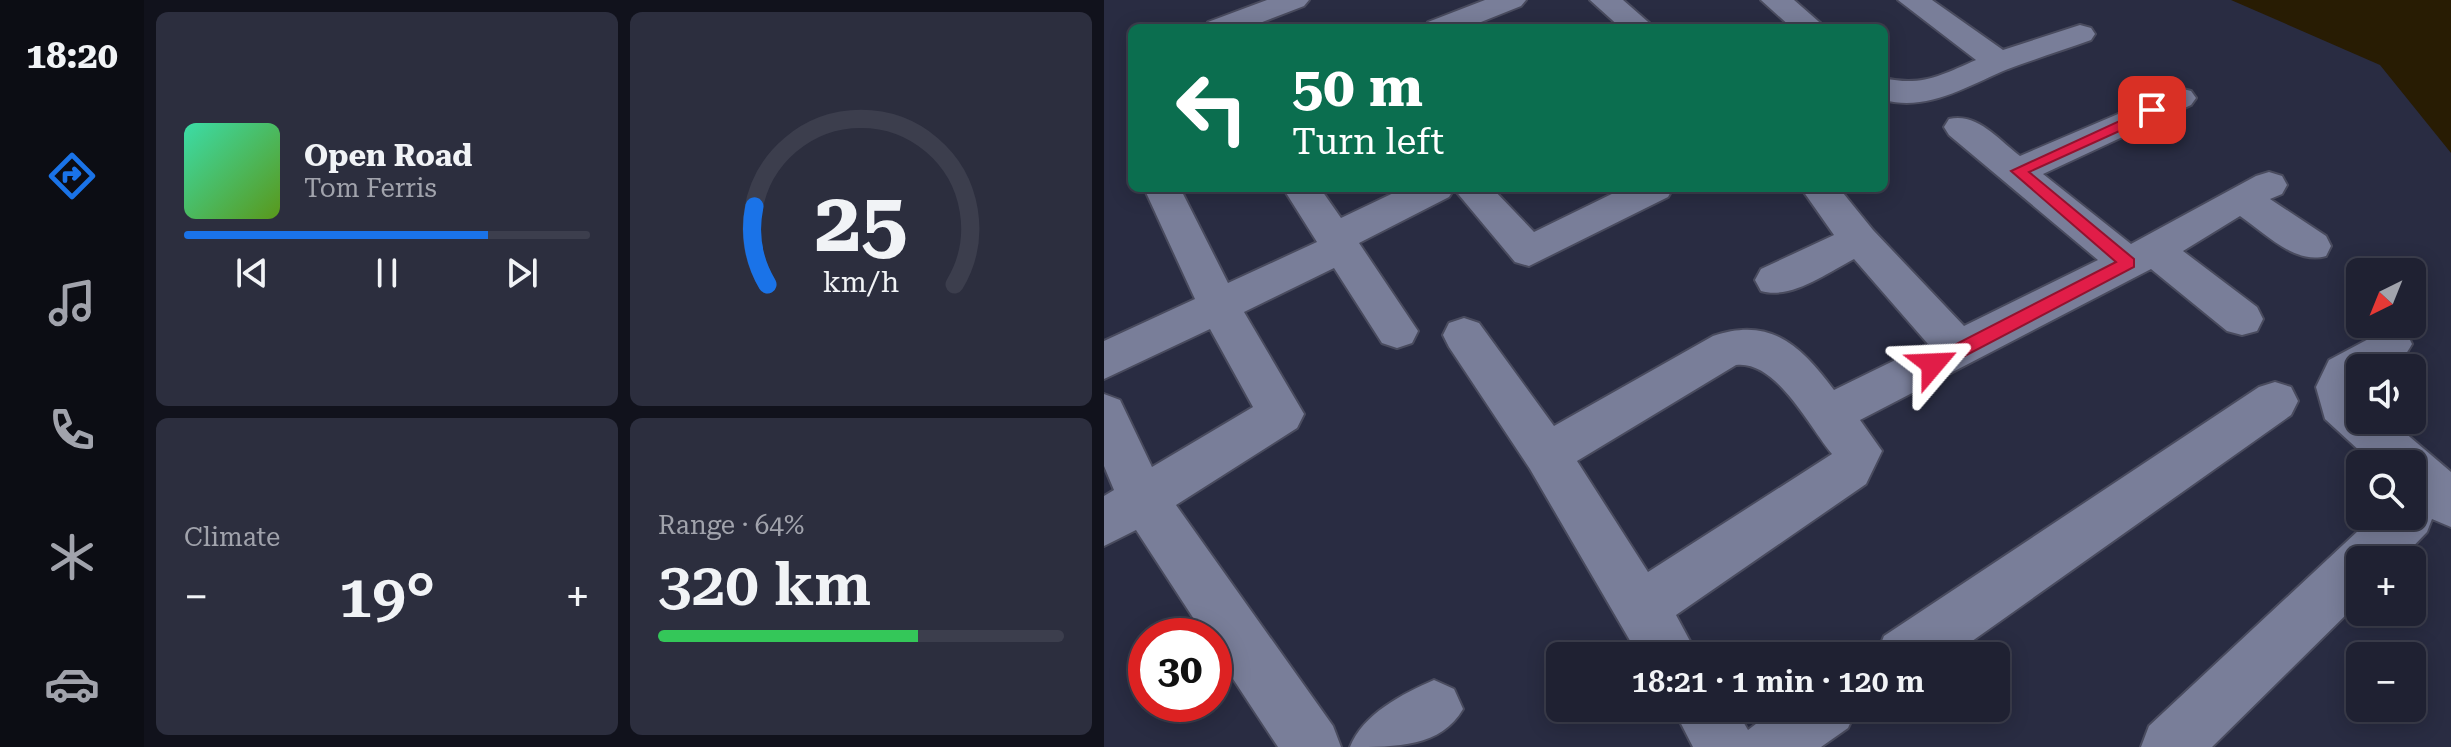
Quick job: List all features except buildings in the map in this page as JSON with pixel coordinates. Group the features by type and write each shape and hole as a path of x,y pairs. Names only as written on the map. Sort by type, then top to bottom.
{"street":[{"path":"1236,24 1294,0"},
{"path":"1449,24 1511,0"},
{"path":"1605,0 1627,24"},
{"path":"1913,0 1999,62"},
{"path":"1781,1 1807,24"},
{"path":"1888,90 1913,95 2080,34"},
{"path":"2018,171 2179,98"},
{"path":"1961,127 2018,171 2141,256 2242,319"},
{"path":"1827,415 1960,351 2141,256 2255,191 2312,246"},
{"path":"1123,510 1281,414 1218,305 1164,192"},
{"path":"1304,192 1397,331"},
{"path":"1104,361 1218,305 1429,192"},
{"path":"1475,192 1529,252 1647,192"},
{"path":"1822,192 1859,240 1960,351"},
{"path":"1775,280 1859,240"},
{"path":"1464,335 1547,454 1661,642"},
{"path":"1547,454 1728,348 1749,344 1771,348 1858,451 1849,469 1640,608"},
{"path":"2382,450 2341,405 2338,387 2345,373 2391,344"},
{"path":"1924,642 2275,401"},
{"path":"1104,414 1123,510 1312,747"},
{"path":"2377,546 2390,530"},
{"path":"2170,747 2346,578"},
{"path":"1379,747 1434,709"},
{"path":"1711,722 1726,747"},
{"path":"1771,747 1808,722"}],"shaded area":[{"path":"2231,0 2451,0 2451,153 2380,65"}],"route":[{"path":"1933,364 2128,263 2018,171 2152,110"}]}
